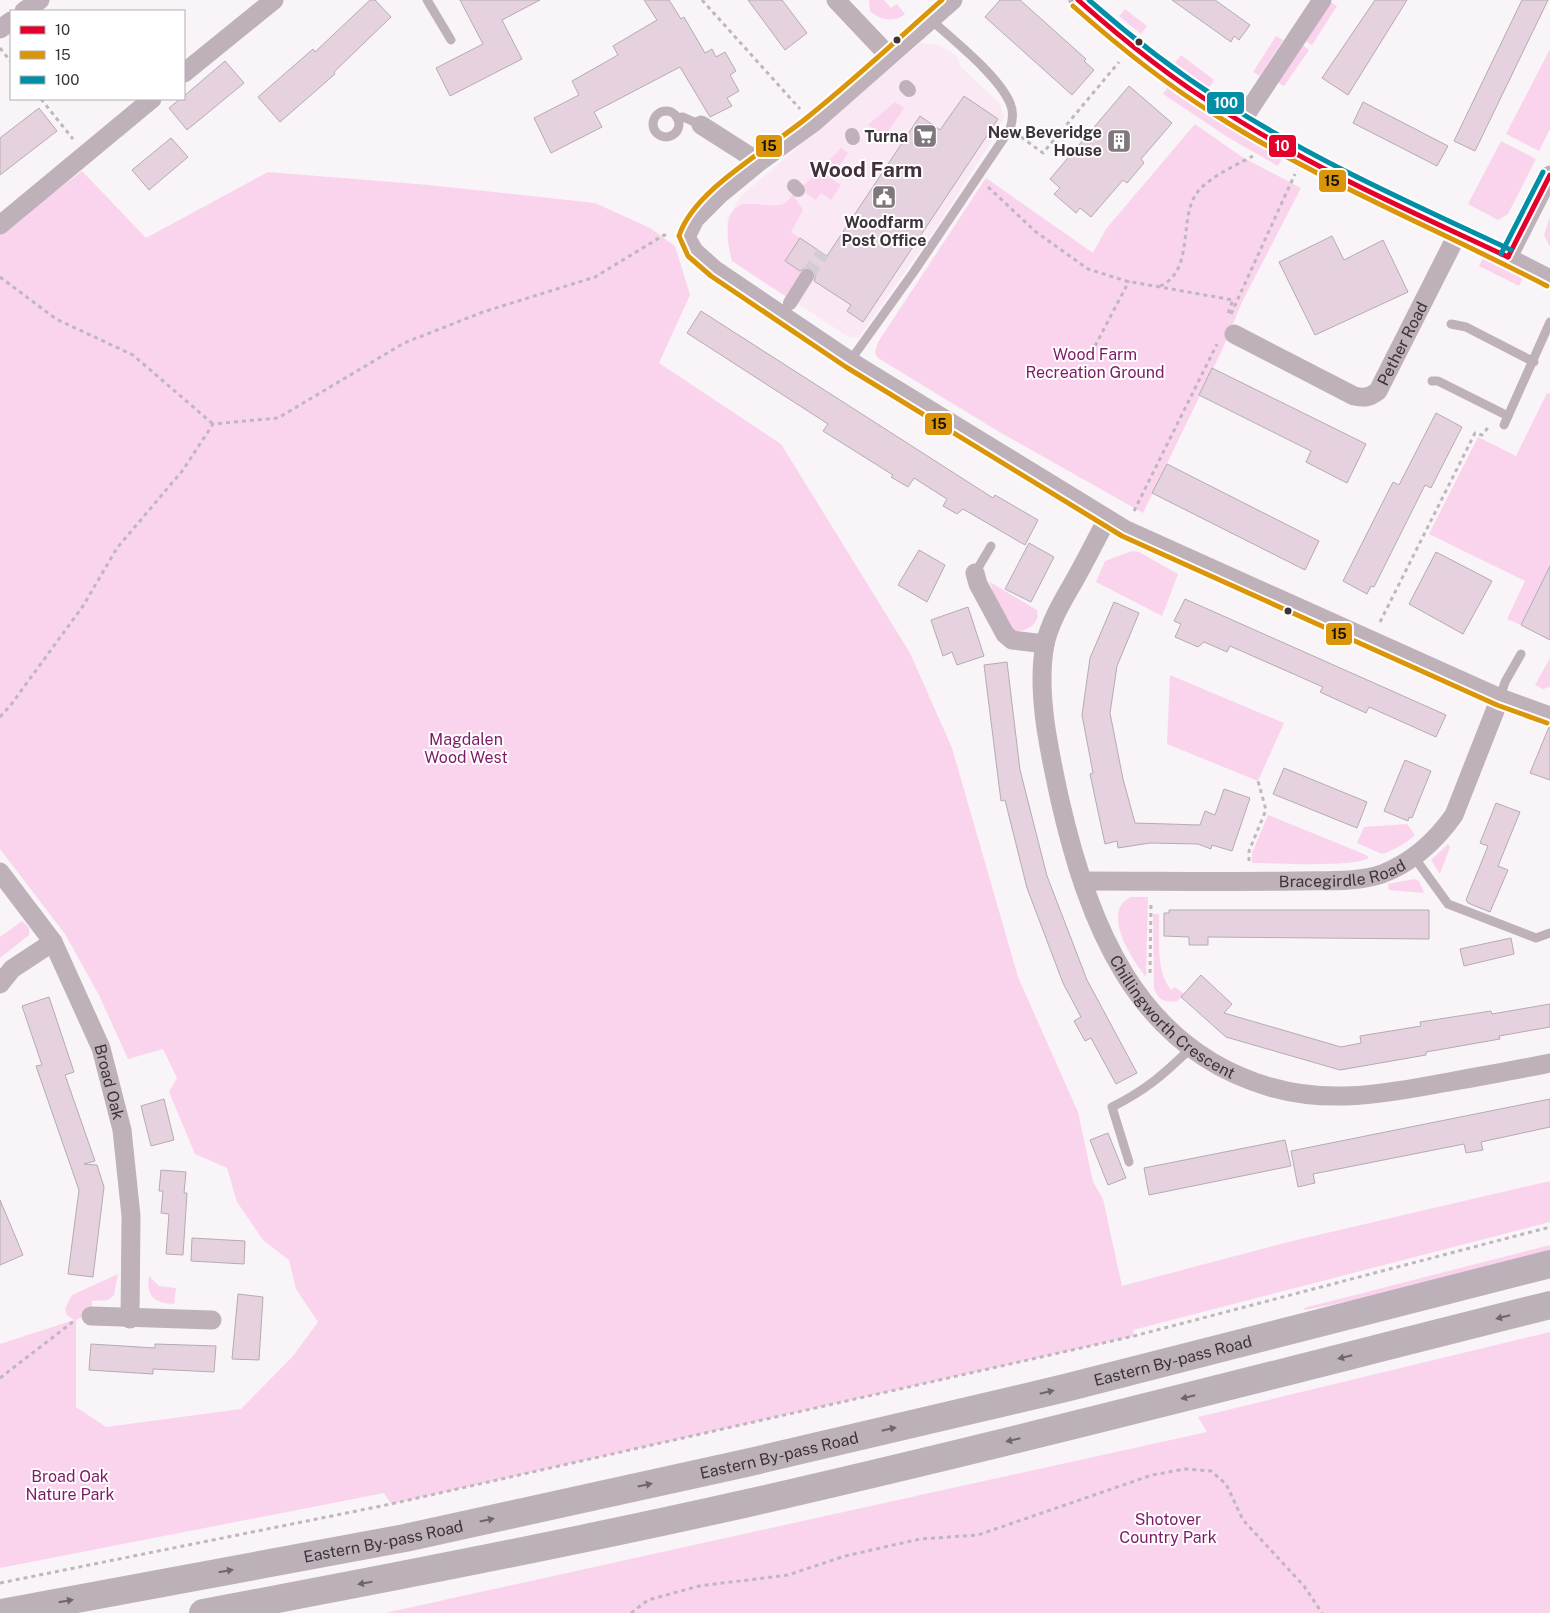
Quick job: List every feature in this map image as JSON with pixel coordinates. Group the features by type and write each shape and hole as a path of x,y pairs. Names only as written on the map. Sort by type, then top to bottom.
{"highway":[{"name":"Eastern By-pass Road","path":"1,1613 405,1538 746,1463 1065,1388 1550,1264"},
{"path":"203,1613 413,1574 746,1504 1083,1423 1550,1305"}],"street":[{"path":"25,10 40,0"},
{"path":"185,72 274,0"},
{"path":"836,0 888,55"},
{"path":"953,0 888,55 813,123 759,162 719,195 695,220 686,237 694,252 715,270 850,361 1126,530 1370,641 1500,698 1550,716"},
{"path":"1078,0 1132,46 1180,83 1241,122 1303,157 1508,256 1550,279"},
{"path":"1241,122 1322,0"},
{"path":"0,225 151,100"},
{"path":"701,125 759,162"},
{"path":"1508,256 1550,175"},
{"name":"Pether Road","path":"1229,330 1354,396 1364,398 1371,396 1378,391 1458,233"},
{"path":"790,303 807,276"},
{"name":"Chillingworth Crescent","path":"1107,519 1056,613 1045,644 1044,690 1047,736 1064,821 1083,881 1111,952 1127,980 1149,1009 1172,1034 1224,1069 1271,1088 1297,1094 1338,1097 1380,1094 1550,1063"},
{"path":"975,573 978,584 1005,634 1012,640 1045,644"},
{"name":"Bracegirdle Road","path":"1083,881 1249,882 1344,880 1373,876 1395,868 1434,842 1454,815 1500,698"},
{"name":"Broad Oak","path":"0,872 53,942 101,1048 122,1130 131,1216 130,1319"},
{"path":"0,984 12,969 53,942"},
{"path":"91,1316 130,1319 212,1320"}],"lane":[{"path":"427,0 451,40"},
{"path":"850,361 1010,129 1013,118 1010,104 1001,89 970,56 930,19"},
{"path":"677,118 683,117 701,125"},
{"path":"1432,381 1438,381 1506,420 1534,362 1550,322"},
{"path":"1451,324 1466,326 1534,362"},
{"path":"975,573 991,546"},
{"path":"1500,698 1520,654"},
{"path":"1414,857 1448,904 1536,938 1550,933"},
{"path":"1129,1162 1112,1107 1139,1093 1158,1080 1191,1048"}],"path":[{"path":"702,0 813,123"},
{"path":"1010,129 1043,153 1132,46"},
{"path":"0,48 10,61"},
{"path":"42,100 84,154"},
{"path":"1160,286 1170,279 1179,265 1184,251 1190,206 1200,189 1253,156"},
{"path":"977,177 1013,213 1052,244 1088,268 1129,282 1232,300 1229,330"},
{"path":"0,276 56,319 133,355 214,424 278,418 404,343 483,312 595,277 664,235 686,237"},
{"path":"1095,346 1129,282"},
{"path":"1370,641 1475,433 1482,435 1488,424 1506,420"},
{"path":"0,717 83,606 117,548 183,470 214,424"},
{"path":"1249,882 1249,851 1266,810 1258,781"},
{"path":"1149,1009 1151,881"},
{"path":"0,1583 391,1504 1134,1336 1550,1227"},
{"path":"0,1378 76,1319 91,1316"},
{"path":"631,1613 648,1600 699,1586 788,1575 845,1556 920,1539 978,1535 1152,1475 1185,1470 1211,1471 1226,1484 1243,1520 1304,1586 1322,1613"}],"shaded area":[{"path":"920,43 939,45 957,56 961,67 1000,104 1004,118 936,228 858,338 849,337 732,261 727,219 742,195"}],"green space":[{"path":"869,0 884,0 891,8 897,4 905,14 897,19 878,17 870,11"},
{"path":"1330,2 1337,6 1312,45 1305,41"},
{"path":"1125,9 1147,26 1141,34 1119,16"},
{"path":"1276,36 1283,40 1260,76 1253,72"},
{"path":"1303,45 1309,50 1284,86 1277,82"},
{"path":"1550,49 1550,129 1539,151 1506,134"},
{"path":"1181,55 1214,80 1209,88 1175,63"},
{"path":"1168,87 1246,139 1282,159 1278,166 1229,138 1163,94"},
{"path":"895,102 904,108 885,136 868,125"},
{"name":"Wood Farm Recreation Ground","path":"1195,124 1242,157 1301,188 1242,302 1223,348 1143,513 996,430 878,358 875,353 878,342 986,178 1093,253 1106,229"},
{"path":"1501,141 1536,159 1508,214 1498,220 1468,204"},
{"path":"841,148 848,153 831,178 841,185 831,200 821,193 816,200 807,194 802,187"},
{"name":"Magdalen Wood West","path":"82,171 146,238 268,172 429,185 595,203 650,228 675,246 690,295 659,363 781,444 910,653 952,748 1018,977 1078,1112 1093,1182 1103,1199 1122,1286 1288,1242 1550,1181 1550,1222 1133,1330 1134,1336 391,1504 384,1493 0,1568 0,1344 74,1320 67,1315 65,1309 72,1295 118,1274 114,1295 108,1300 92,1301 92,1312 76,1320 76,1407 106,1427 241,1409 293,1356 318,1322 296,1289 289,1260 263,1240 237,1202 227,1168 195,1154 169,1092 177,1078 163,1049 128,1059 99,995 65,934 0,849 0,234"},
{"path":"793,195 803,210 791,232 800,238 785,261 804,274 785,296 732,261 728,242 728,223 735,209 743,205 777,205 785,203"},
{"path":"1550,217 1550,247 1544,235"},
{"path":"1483,258 1523,277 1519,286 1479,266"},
{"path":"1547,393 1550,394 1550,566 1521,625 1507,619 1525,581 1429,534 1478,437 1516,456"},
{"path":"1132,551 1139,552 1178,574 1162,616 1096,582 1105,561"},
{"path":"990,582 1037,610 1038,615 1034,624 1022,631 1012,630 994,597"},
{"path":"1550,658 1550,687 1543,689 1535,685"},
{"path":"1170,675 1284,723 1258,781 1167,744"},
{"path":"1268,815 1369,857 1350,863 1333,864 1252,863 1252,853"},
{"path":"1407,824 1415,835 1395,849 1382,854 1357,843 1364,827"},
{"path":"1448,844 1450,847 1440,874 1431,860"},
{"path":"1414,879 1419,881 1424,893 1389,890 1388,884"},
{"path":"1131,897 1148,897 1146,977 1127,948 1118,924 1118,913 1122,904"},
{"path":"1153,914 1159,914 1159,954 1166,982 1171,990 1175,987 1184,994 1177,1001 1169,1002 1163,1000 1154,989"},
{"path":"22,921 29,928 29,935 0,958 0,937"},
{"path":"1550,1245 1550,1253 1404,1290 1305,1310 1304,1308"},
{"path":"149,1276 159,1286 176,1288 174,1304 161,1302 153,1297 149,1289"},
{"name":"Shotover Country Park","path":"1550,1332 1550,1613 385,1613 1207,1432 1198,1417"}],"building":[{"path":"370,0 375,0 391,17 334,72 335,74 280,122 258,97 313,49 315,52"},
{"path":"460,0 540,0 502,20 522,59 450,96 436,68 483,44"},
{"path":"644,0 669,0 681,19 684,17 705,53 712,49 716,57 725,52 736,71 730,75 739,91 727,98 732,106 710,117 680,67 594,112 602,127 551,153 534,118 579,95 572,81 618,55 613,46 657,20"},
{"path":"748,0 782,0 807,33 785,50"},
{"path":"1000,0 1020,0 1086,59 1084,61 1094,70 1072,95 985,17"},
{"path":"1172,0 1215,0 1250,25 1239,40 1234,36 1231,42"},
{"path":"1375,0 1407,0 1348,95 1322,78"},
{"path":"1522,0 1548,0 1475,151 1454,141"},
{"path":"225,61 244,83 187,130 169,108 179,100 185,100 185,95"},
{"name":"New Beveridge House","path":"1129,86 1172,123 1141,159 1144,163 1127,183 1123,180 1091,217 1080,208 1076,213 1054,194 1060,188 1050,179"},
{"path":"964,96 998,119 863,322 847,311 851,305 814,281 816,276 812,269 807,267 800,271 785,261 800,238 827,256 920,116 940,130"},
{"path":"1363,102 1448,146 1437,166 1353,123"},
{"path":"39,108 57,131 0,175 0,138"},
{"path":"171,138 188,157 149,190 132,170"},
{"path":"1332,236 1344,260 1383,240 1408,292 1315,335 1279,262"},
{"path":"701,311 993,498 995,495 1038,520 1025,545 963,509 957,514 943,506 947,499 914,478 908,487 891,477 893,475 823,431 828,424 687,333"},
{"path":"1212,368 1366,444 1347,483 1306,462 1311,451 1199,395"},
{"path":"1436,413 1462,427 1431,488 1425,485 1374,587 1371,586 1367,594 1343,581 1393,482 1399,485"},
{"path":"1167,464 1319,541 1305,570 1152,493"},
{"path":"1029,543 1054,557 1031,602 1005,589"},
{"path":"919,550 945,565 927,602 898,585"},
{"path":"1436,552 1492,581 1463,634 1409,604"},
{"path":"1550,566 1550,640 1521,625"},
{"path":"1185,599 1446,715 1436,737 1369,707 1366,713 1320,692 1323,687 1230,646 1227,652 1204,642 1198,647 1175,637 1181,624 1174,621"},
{"path":"1114,602 1139,613 1117,666 1110,713 1123,779 1135,823 1200,825 1205,811 1215,815 1224,789 1250,798 1232,851 1212,845 1211,849 1198,844 1150,843 1118,848 1117,841 1105,844 1090,774 1093,773 1082,715 1090,658"},
{"path":"968,607 984,656 957,665 952,652 943,656 931,620"},
{"path":"1007,662 1020,770 1047,876 1087,980 1137,1073 1116,1084 1091,1038 1085,1041 1074,1021 1081,1017 1063,983 1027,888 1005,800 1001,801 984,665"},
{"path":"1550,727 1550,780 1530,773"},
{"path":"1405,760 1431,771 1412,818 1409,817 1408,821 1384,811"},
{"path":"1284,768 1367,802 1357,828 1273,794"},
{"path":"1496,803 1520,812 1498,866 1508,870 1490,912 1468,903 1466,900 1488,846 1480,843"},
{"path":"1169,910 1429,910 1429,939 1208,937 1208,945 1189,945 1189,937 1164,936 1164,913 1169,913"},
{"path":"1511,938 1514,954 1464,966 1460,949"},
{"path":"1201,975 1232,1004 1224,1013 1341,1047 1361,1043 1360,1036 1421,1026 1420,1022 1491,1011 1492,1014 1550,1004 1550,1027 1499,1036 1500,1039 1426,1052 1426,1055 1340,1070 1226,1037 1181,997"},
{"path":"49,997 74,1072 65,1075 95,1161 84,1164 97,1165 104,1187 93,1277 68,1274 79,1190 36,1066 42,1065 22,1006"},
{"path":"164,1099 174,1140 151,1146 141,1106"},
{"path":"1550,1099 1550,1127 1481,1142 1483,1150 1466,1153 1464,1144 1313,1174 1315,1183 1298,1187 1291,1151"},
{"path":"1108,1133 1126,1178 1108,1185 1090,1140"},
{"path":"1285,1140 1291,1166 1149,1195 1144,1168"},
{"path":"161,1170 186,1172 184,1193 187,1193 183,1255 166,1254 169,1214 161,1213 163,1191 159,1191"},
{"path":"0,1200 23,1255 0,1265"},
{"path":"192,1238 245,1241 244,1264 191,1261"},
{"path":"238,1294 263,1297 259,1360 232,1359"},
{"path":"91,1344 155,1348 155,1344 216,1346 214,1372 153,1369 153,1374 89,1370"}],"tunnel":[{"path":"807,276 823,253"}],"transit line":[{"name":"15","path":"942,0 826,102 735,170 700,202 687,219 679,236 688,256 711,276 846,367 1122,536 1497,705 1547,723"},
{"name":"10","path":"1078,0 1129,43 1200,96 1289,150 1397,205 1508,257"},
{"name":"100","path":"1089,0 1170,66 1205,90 1292,143 1400,198 1511,250"},
{"name":"15","path":"1073,6 1160,78 1257,140 1338,184 1547,286"},
{"name":"100","path":"1501,254 1543,172"},
{"name":"10","path":"1508,257 1550,175"}],"place":[{"name":"Turna","path":"925,136"},
{"name":"New Beveridge House","path":"1119,141"},
{"name":"Woodfarm Post Office","path":"884,197"}],"district":[{"name":"Wood Farm","path":"866,169"}],"park label":[{"name":"Broad Oak Nature Park","path":"70,1485"}]}
